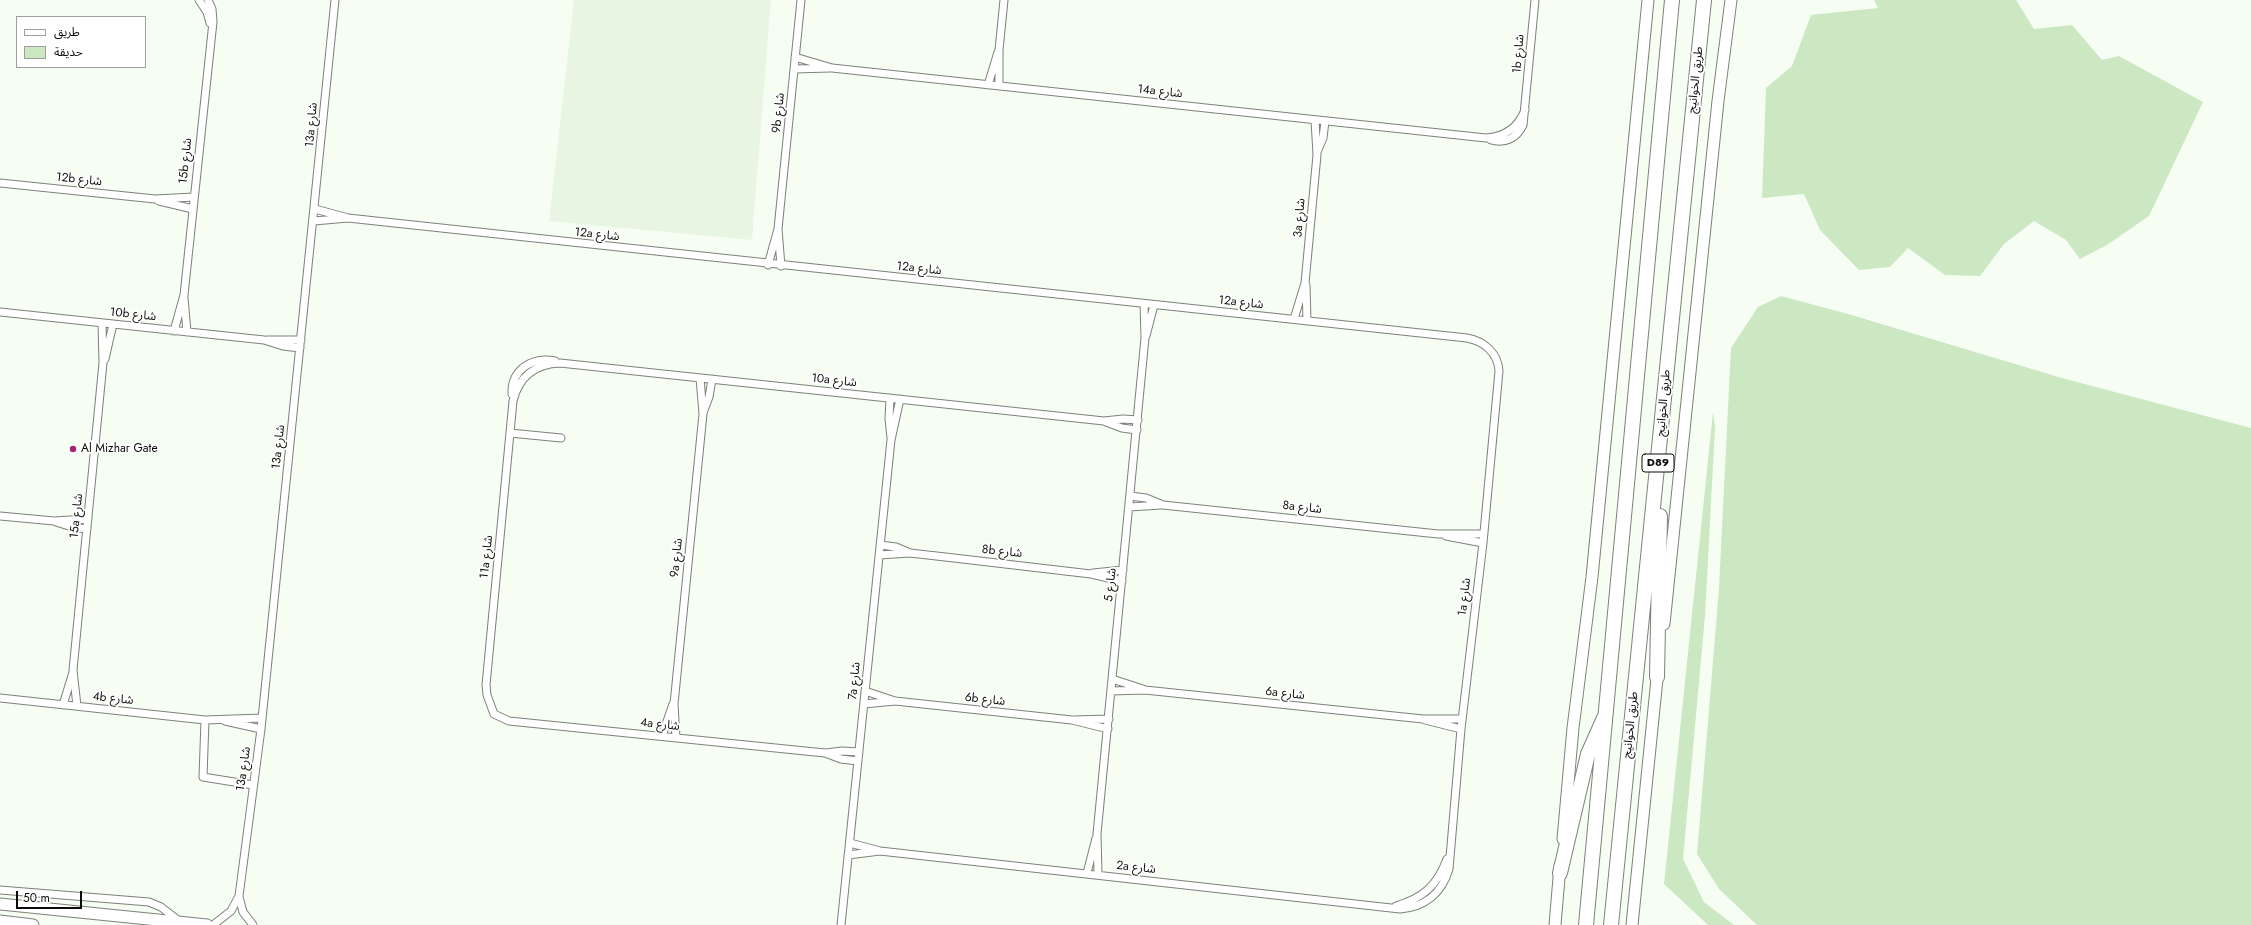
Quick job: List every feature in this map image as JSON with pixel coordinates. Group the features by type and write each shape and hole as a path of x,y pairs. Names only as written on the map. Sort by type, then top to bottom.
{"highway":[{"name":"طريق الخوانيج","path":"1586,925 1672,0"},
{"name":"طريق الخوانيج","path":"1611,925 1660,451 1704,0"},
{"path":"1657,677 1660,451"},
{"path":"1560,873 1588,754 1607,712"}],"street":[{"name":"15b شارع","path":"174,331 184,296 211,29 203,0"},
{"name":"13a شارع","path":"213,925 231,911 239,896 261,729 314,221 335,0"},
{"name":"9b شارع","path":"768,265 778,229 801,0"},
{"path":"999,86 999,50 1004,0"},
{"name":"1b شارع","path":"1514,132 1525,110 1535,0"},
{"path":"1555,925 1572,728 1592,576 1648,0"},
{"path":"1632,925 1718,101 1731,0"},
{"path":"988,85 999,50"},
{"name":"14a شارع","path":"796,58 832,68"},
{"name":"14a شارع","path":"794,69 832,68 1486,138 1500,141 1514,132"},
{"name":"3a شارع","path":"1308,321 1305,283 1316,154 1315,120"},
{"name":"3a شارع","path":"1316,154 1323,138 1325,121"},
{"name":"12b شارع","path":"0,183 155,199 194,197"},
{"name":"12b شارع","path":"155,199 193,210"},
{"name":"12a شارع","path":"315,208 348,218 768,265 1466,338 1477,340 1486,346"},
{"name":"12a شارع","path":"314,221 348,218"},
{"name":"9b شارع","path":"778,229 781,266"},
{"name":"3a شارع","path":"1294,319 1305,283"},
{"name":"15b شارع","path":"184,296 187,332"},
{"name":"شارع 5","path":"1144,304 1146,338"},
{"name":"شارع 5","path":"1098,874 1097,834 1130,496 1146,338 1154,305"},
{"name":"10b شارع","path":"0,312 264,340 283,346 300,348"},
{"name":"15a شارع","path":"63,705 73,670 103,364 102,323"},
{"name":"15a شارع","path":"103,364 113,324"},
{"name":"10b شارع","path":"264,340 283,338 301,340"},
{"name":"1a شارع","path":"1433,891 1446,878 1449,869 1448,855 1462,719 1484,534 1499,371 1496,357 1486,346"},
{"name":"10a شارع","path":"530,367 560,363 1104,421 1123,419 1138,420"},
{"name":"11a شارع","path":"494,714 488,700 486,685 513,401 521,382 530,367"},
{"name":"9a شارع","path":"676,738 674,704 703,414 700,378"},
{"name":"9a شارع","path":"703,414 709,397 712,379"},
{"name":"7a شارع","path":"890,398 889,419 891,440"},
{"name":"7a شارع","path":"841,925 891,440 900,399"},
{"name":"10a شارع","path":"1104,421 1122,428 1137,430"},
{"path":"510,433 561,438"},
{"name":"8a شارع","path":"1130,496 1146,498 1163,505"},
{"name":"8a شارع","path":"1129,507 1163,505 1438,534 1483,543"},
{"path":"0,516 54,521 88,519"},
{"path":"54,521 72,527 87,529"},
{"name":"8a شارع","path":"1438,534 1484,534"},
{"name":"8b شارع","path":"880,545 896,547 910,553"},
{"name":"8b شارع","path":"879,555 910,553 1091,574 1122,581"},
{"name":"8b شارع","path":"1091,574 1123,570"},
{"name":"15a شارع","path":"73,670 77,706"},
{"name":"6a شارع","path":"1112,679 1145,690"},
{"name":"6a شارع","path":"1111,691 1145,690 1423,720 1462,719"},
{"name":"6b شارع","path":"865,691 895,701"},
{"name":"4b شارع","path":"0,698 205,720 262,718"},
{"name":"6b شارع","path":"864,704 895,701 1072,720 1109,719"},
{"name":"9a شارع","path":"662,736 674,704"},
{"name":"4a شارع","path":"494,714 509,721 825,753 842,751 859,752"},
{"path":"205,720 203,777 253,785"},
{"name":"4b شارع","path":"223,720 261,729"},
{"name":"6b شارع","path":"1072,720 1108,729"},
{"name":"6a شارع","path":"1423,720 1461,729"},
{"name":"4a شارع","path":"825,753 841,759 858,761"},
{"name":"شارع 5","path":"1087,873 1097,834"},
{"name":"2a شارع","path":"850,843 880,851 1098,874 1400,909 1416,906 1433,891"},
{"name":"2a شارع","path":"848,855 880,851"},
{"path":"0,890 149,902 161,907 181,923"},
{"name":"13a شارع","path":"239,896 243,912 253,925"},
{"path":"0,904 207,925"},
{"path":"0,921 33,925"}],"shaded area":[{"path":"574,0 771,0 752,240 549,221"}],"green space":[{"path":"1874,0 2016,0 2034,29 2072,25 2102,60 2119,56 2203,102 2149,216 2107,245 2080,259 2066,240 2034,221 2004,244 1980,276 1945,275 1908,248 1890,267 1859,270 1820,230 1804,194 1762,198 1766,88 1792,66 1811,15 1878,8"},
{"path":"1781,296 1848,314 2062,378 2251,428 2251,925 1757,925 1719,889 1697,854 1719,588 1731,348 1758,307"},
{"path":"1713,412 1715,428 1705,616 1683,859 1704,902 1734,925 1708,925 1664,884"}],"place":[{"name":"Al Mizhar Gate","path":"73,449"}]}
